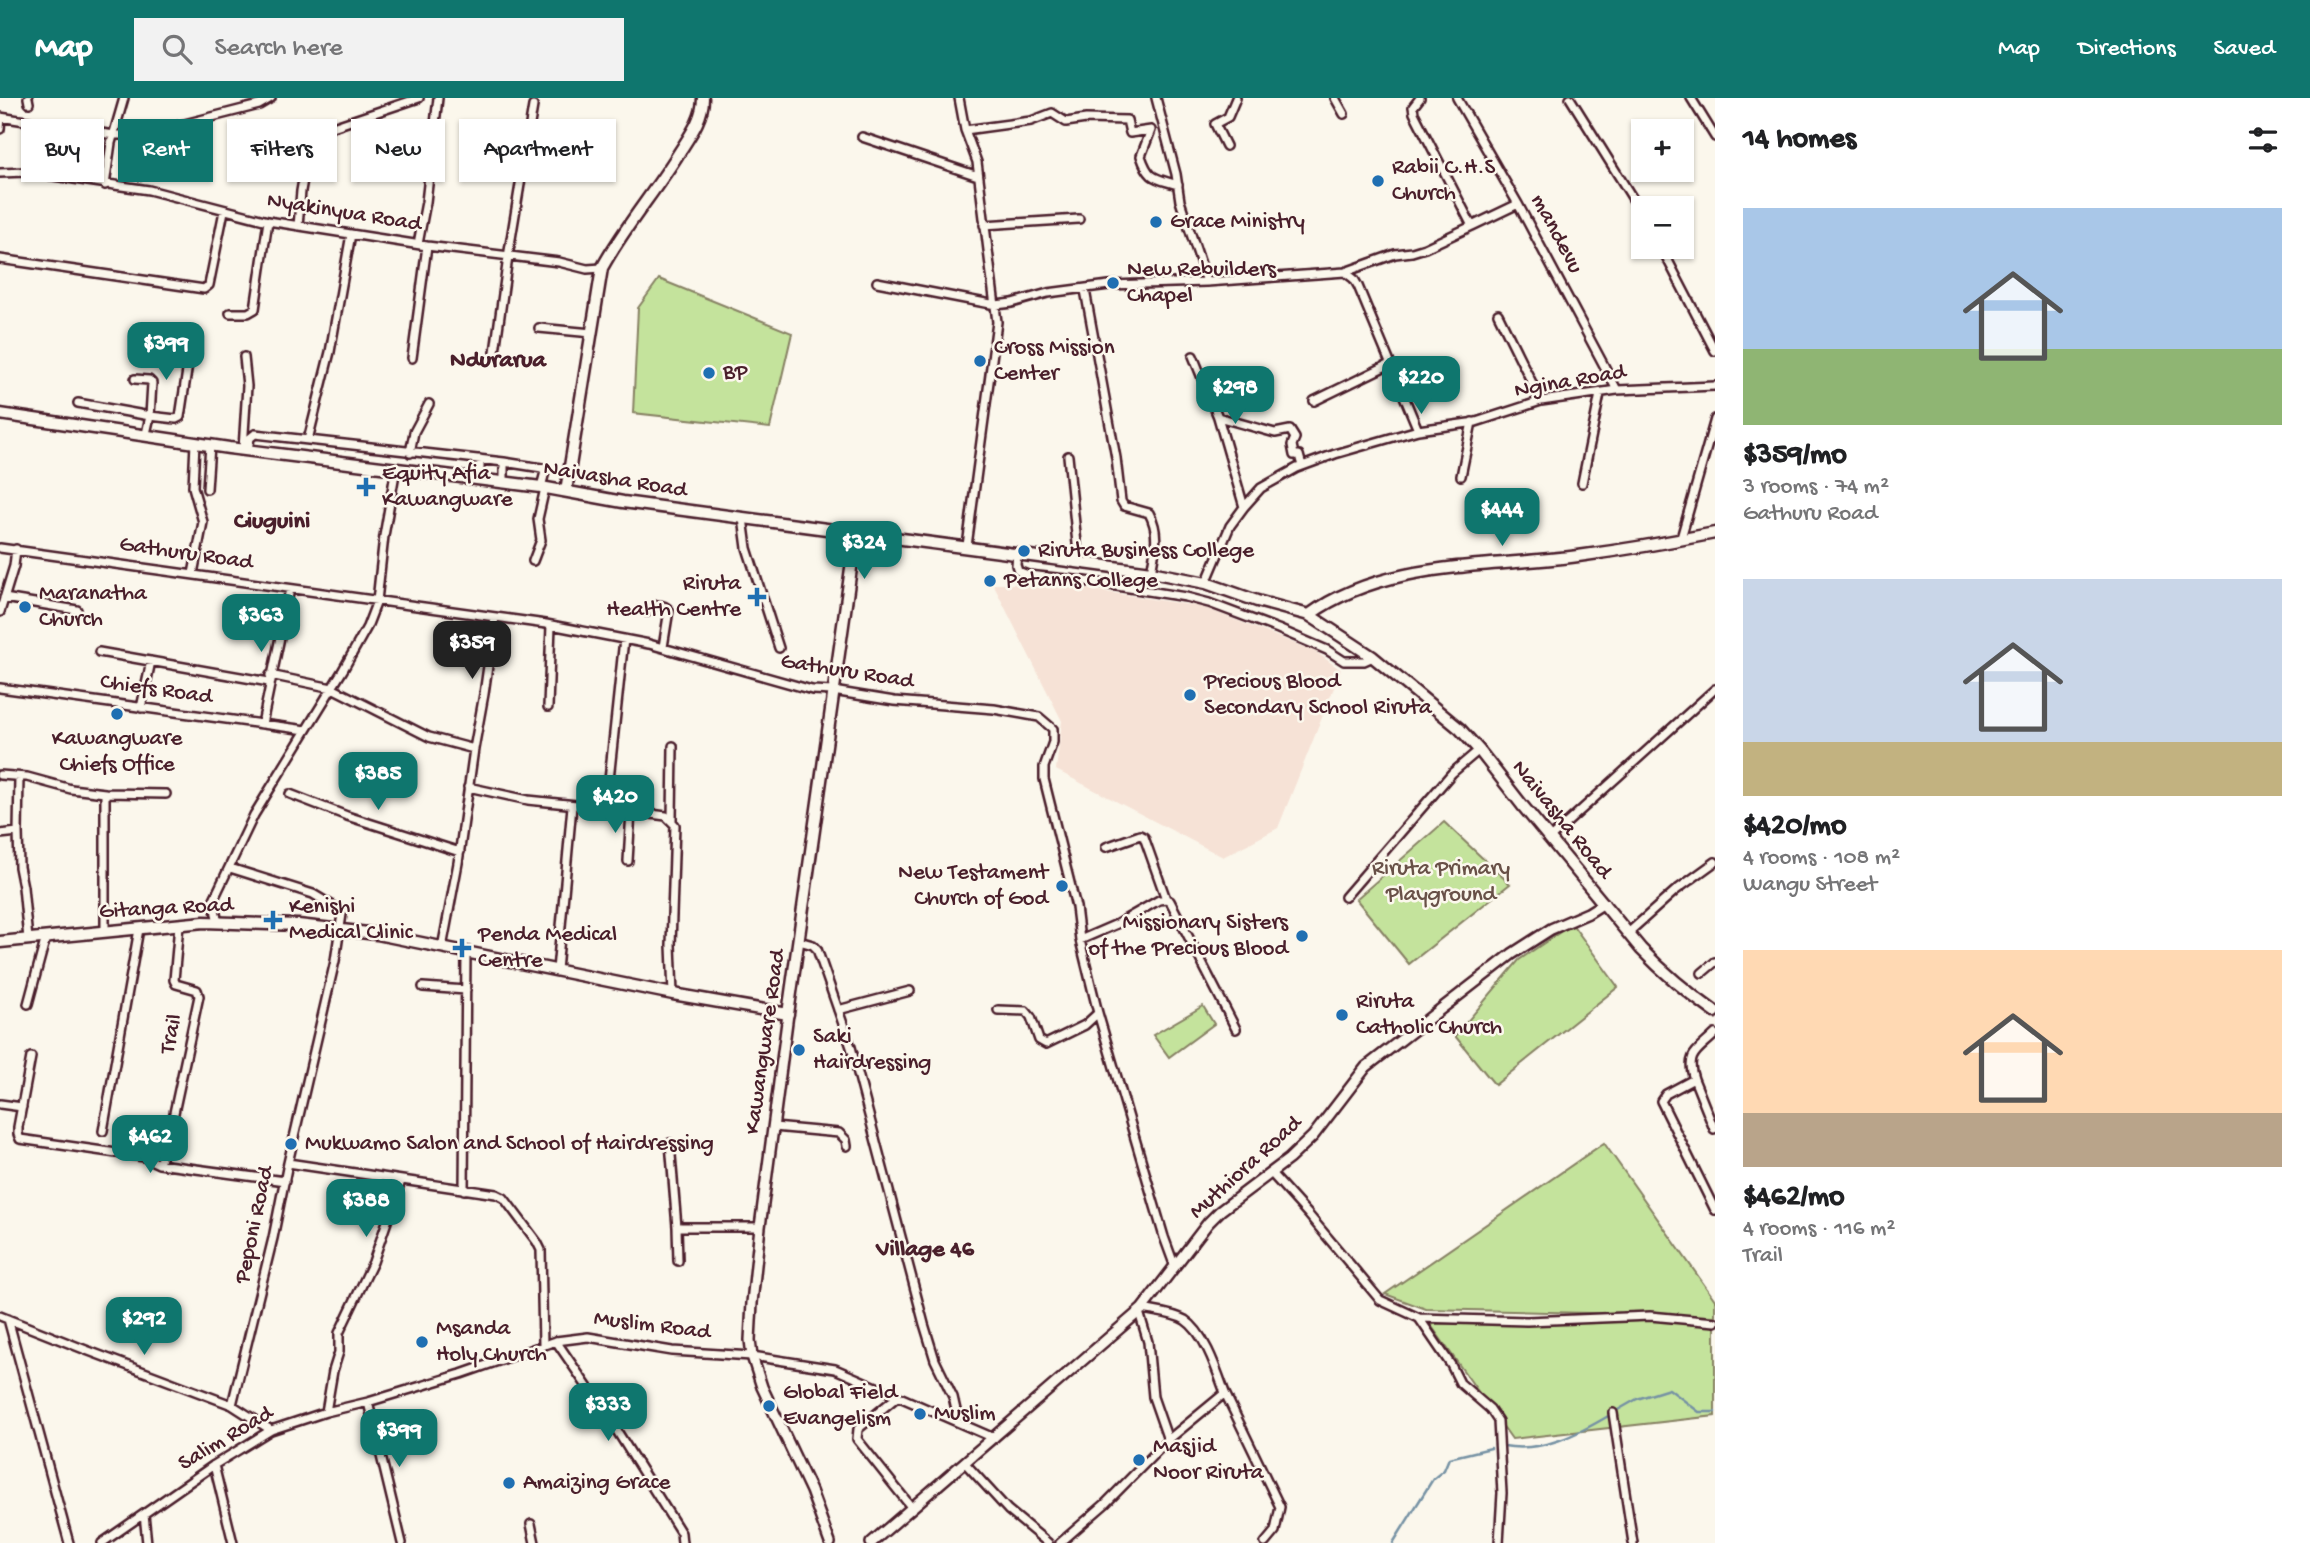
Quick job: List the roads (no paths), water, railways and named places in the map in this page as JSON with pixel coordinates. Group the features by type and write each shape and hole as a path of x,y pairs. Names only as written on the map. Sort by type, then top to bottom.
{"main road":[{"path":"566,491 602,268 692,132 703,108 704,98"},
{"name":"Naivasha Road","path":"0,414 246,450 504,482 623,502 856,534 1151,572 1206,583 1309,615 1373,657 1460,729 1549,839 1661,970 1715,1012"},
{"path":"1309,615 1338,596 1420,572 1578,556 1715,533"},
{"name":"Kawangware Road","path":"788,1014 856,534"},
{"name":"Gitanga Road","path":"0,942 105,930 218,922 298,925 377,934 673,994 788,1014"}],"street":[{"path":"105,185 124,98"},
{"path":"0,129 0,117 114,135 144,134 259,105 271,98"},
{"path":"337,125 419,98"},
{"path":"412,358 438,98"},
{"path":"960,98 965,130 977,162 997,321 967,547"},
{"path":"1156,98 1180,201 1207,282"},
{"path":"1226,146 1215,124 1228,117 1237,98"},
{"path":"1335,98 1344,114"},
{"path":"1420,98 1413,107 1414,113 1472,226"},
{"name":"mandevu","path":"1457,98 1518,204 1617,390"},
{"path":"1570,98 1631,196"},
{"path":"1691,98 1715,138"},
{"path":"495,352 533,106"},
{"path":"965,130 1031,121 1052,113 1066,122 1086,119 1127,120 1130,133 1151,130 1140,156 1146,172 1155,178 1178,185"},
{"path":"862,137 978,176"},
{"name":"Nyakinyua Road","path":"0,173 26,172 149,190 268,221 422,245 559,262 587,269 602,268"},
{"path":"298,226 303,182"},
{"path":"877,282 996,305 1048,293 1109,285 1207,282 1346,271 1387,256 1425,248 1518,204"},
{"path":"0,259 204,289 209,285 224,211"},
{"path":"984,225 1079,219"},
{"path":"230,313 248,313 255,309 268,221"},
{"path":"308,440 330,352 351,234"},
{"path":"1667,259 1715,351"},
{"path":"1346,271 1358,286 1418,430"},
{"path":"1085,290 1116,458 1121,501 1124,506 1149,513 1156,531 1151,572"},
{"path":"1498,314 1541,401"},
{"path":"539,328 592,333"},
{"path":"1193,356 1218,417 1244,508"},
{"path":"244,357 247,386 246,450"},
{"path":"1314,401 1390,363"},
{"path":"78,403 176,419 180,417 188,364"},
{"path":"135,379 149,380 152,383 146,434"},
{"name":"Ngina Road","path":"1206,583 1230,526 1244,508 1261,488 1302,466 1418,430 1472,422 1541,401 1617,390 1715,386"},
{"path":"1582,483 1600,394"},
{"path":"410,453 414,432 429,404"},
{"path":"1218,417 1275,433 1290,430 1296,438 1292,445 1294,455 1299,455 1302,466"},
{"path":"1681,538 1715,419"},
{"path":"1461,476 1472,422"},
{"path":"246,450 250,438 255,434 542,468 545,472 538,519 541,541 533,561"},
{"path":"292,455 294,439"},
{"path":"193,575 203,522 193,487 195,442"},
{"path":"332,460 334,444"},
{"path":"207,489 211,445"},
{"path":"384,466 387,449"},
{"path":"421,471 422,453"},
{"path":"1068,456 1085,581"},
{"path":"480,459 480,479"},
{"path":"503,462 504,482"},
{"path":"218,922 214,901 254,815 332,688 367,626 377,601 384,536 396,468"},
{"path":"743,518 747,548 779,648"},
{"name":"Gathuru Road","path":"0,548 551,625 663,647 790,686 894,701 994,709 1039,717 1053,729 1053,742 1044,767 1044,779 1076,907 1080,940 1098,1013 1175,1267"},
{"path":"0,612 16,549"},
{"path":"1017,554 1018,571 1028,575 1085,581 1209,603 1327,650 1344,661 1364,661 1373,657"},
{"path":"261,724 290,589"},
{"path":"4,598 77,610"},
{"path":"647,612 655,605 666,606 669,610 663,647"},
{"path":"442,948 460,852 495,617"},
{"path":"548,707 551,625"},
{"path":"606,808 624,639"},
{"path":"99,652 332,688 429,737 474,749"},
{"path":"141,708 151,662"},
{"name":"Chiefs Road","path":"0,688 306,730"},
{"path":"1549,839 1715,689"},
{"path":"673,746 672,820 676,834 671,945 673,994"},
{"path":"1345,897 1452,773 1479,750"},
{"path":"0,775 27,777 71,789 105,793 166,794"},
{"path":"19,777 19,867 28,939"},
{"path":"468,787 528,800 631,811 672,820"},
{"path":"105,793 105,930"},
{"path":"290,794 346,816 460,852"},
{"path":"557,970 572,806"},
{"path":"628,861 631,811"},
{"path":"0,834 18,832"},
{"path":"1106,846 1140,835 1144,837 1166,898 1176,911 1236,1029"},
{"path":"1628,933 1675,891 1715,862"},
{"path":"230,868 313,894 328,902 342,914 339,929"},
{"path":"1080,940 1166,898"},
{"name":"Muthiora Road","path":"871,1543 1140,1310 1220,1211 1272,1173 1313,1136 1366,1067 1512,954 1551,929 1604,903"},
{"name":"Trail","path":"159,1164 172,1128 199,996 197,990 176,984 174,980 178,925"},
{"path":"103,1131 139,929"},
{"name":"Peponi Road","path":"232,1405 273,1238 339,929"},
{"path":"28,1004 46,937"},
{"path":"799,941 817,949 851,1047 924,1324 935,1360 955,1403 955,1421"},
{"path":"464,1190 466,952"},
{"path":"1702,973 1715,962"},
{"path":"423,986 466,990"},
{"path":"838,1010 910,991"},
{"path":"998,1010 1026,1011 1031,1017 1039,1040 1046,1044 1085,1026 1098,1013"},
{"name":"Kawangware Road","path":"788,1014 760,1227 750,1340 752,1356 767,1401 811,1491 830,1543"},
{"path":"1714,1129 1689,1066 1691,1058 1715,1034"},
{"path":"31,1057 18,1131 20,1139 144,1157 159,1164 285,1181"},
{"path":"1694,1079 1670,1091 1661,1101 1715,1210"},
{"path":"0,1104 22,1107"},
{"path":"774,1127 839,1133 848,1146"},
{"path":"670,1143 678,1261"},
{"path":"288,1163 496,1194 504,1198 537,1242 541,1258 543,1345"},
{"path":"1272,1173 1380,1300 1419,1318 1527,1321 1650,1316 1715,1322"},
{"path":"326,1412 339,1352 339,1334 373,1262 401,1181"},
{"path":"677,1227 760,1227"},
{"path":"1168,1440 1153,1397 1148,1342 1140,1310 1174,1316 1193,1327 1212,1360 1280,1507 1275,1531 1265,1543"},
{"path":"4,1317 232,1405 271,1430"},
{"path":"4,1317 69,1543"},
{"path":"1419,1318 1461,1383 1490,1409 1498,1421 1502,1493 1499,1543"},
{"name":"Muslim Road","path":"543,1345 587,1337 672,1350 752,1356 835,1369 994,1438"},
{"path":"556,1341 612,1423 681,1533 682,1543"},
{"name":"Salim Road","path":"102,1543 214,1465 271,1430 461,1374 543,1345"},
{"path":"1060,1543 1105,1504 1168,1440 1226,1393"},
{"path":"898,1396 858,1429 856,1434 912,1507"},
{"path":"368,1402 402,1543"},
{"path":"1613,1413 1633,1543"},
{"path":"965,1463 1008,1510 1048,1543"},
{"path":"214,1465 233,1543"},
{"path":"144,1514 147,1543"},
{"path":"531,1524 535,1543"}],"waterway":[{"path":"1616,1411 1637,1399 1669,1389 1699,1412 1715,1412"},
{"path":"1504,1446 1532,1447 1546,1444 1572,1435 1610,1415"},
{"path":"1393,1543 1433,1479 1444,1470 1449,1458 1491,1448"}],"place":[{"name":"Rabii C.H.S Church","path":"1378,181"},
{"name":"Grace Ministry","path":"1156,222"},
{"name":"New Rebuilders Chapel","path":"1113,283"},
{"name":"Cross Mission Center","path":"980,361"},
{"name":"BP","path":"709,373"},
{"name":"Equity Afia Kawangware","path":"366,487"},
{"name":"Riruta Business College","path":"1024,551"},
{"name":"Petanns College","path":"990,581"},
{"name":"Riruta Health Centre","path":"757,597"},
{"name":"Maranatha Church","path":"25,607"},
{"name":"Precious Blood Secondary School Riruta","path":"1190,695"},
{"name":"Kawangware Chiefs Office","path":"117,714"},
{"name":"New Testament Church of God","path":"1062,886"},
{"name":"Kenishi Medical Clinic","path":"273,920"},
{"name":"Missionary Sisters of the Precious Blood","path":"1302,936"},
{"name":"Penda Medical Centre","path":"462,948"},
{"name":"Riruta Catholic Church","path":"1342,1015"},
{"name":"Saki Hairdressing","path":"799,1050"},
{"name":"Mukwamo Salon and School of Hairdressing","path":"291,1144"},
{"name":"Msanda Holy Church","path":"422,1342"},
{"name":"Global Field Evangelism","path":"769,1406"},
{"name":"Muslim","path":"920,1414"},
{"name":"Masjid Noor Riruta","path":"1139,1460"},
{"name":"Amaizing Grace","path":"509,1483"}],"district":[{"name":"Ndurarua","path":"498,361"},
{"name":"Ciuguini","path":"272,522"},
{"name":"Village 46","path":"925,1250"}],"park label":[{"name":"Riruta Primary Playground","path":"1441,882"}]}
